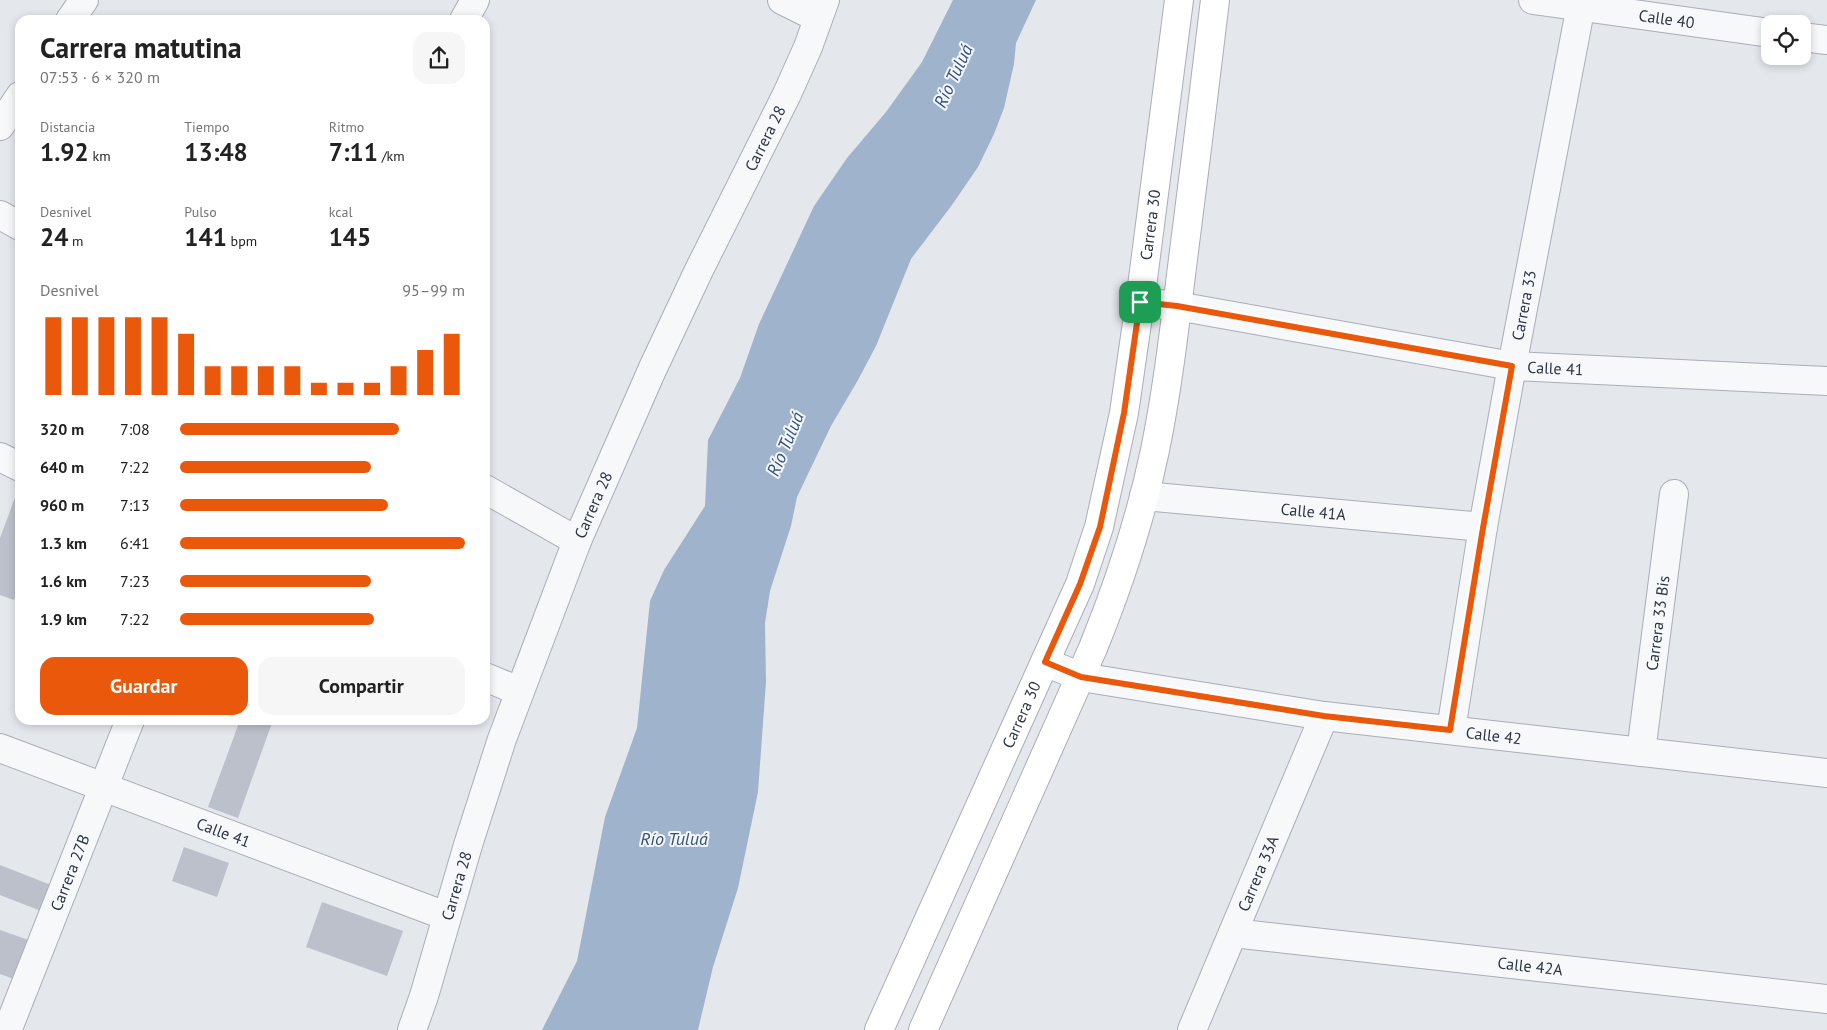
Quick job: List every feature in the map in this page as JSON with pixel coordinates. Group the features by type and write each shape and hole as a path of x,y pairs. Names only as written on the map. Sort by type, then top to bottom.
{"main road":[{"name":"Carrera 30","path":"879,1030 1080,584 1100,527 1124,413 1179,0"},
{"path":"923,1030 1081,677 1117,589 1144,496 1161,416 1177,306 1215,0"}],"street":[{"path":"74,15 84,0"},
{"path":"467,15 476,0"},
{"path":"782,0 822,9"},
{"name":"Calle 40","path":"1533,0 1581,4 1761,32"},
{"name":"Carrera 33","path":"1450,730 1512,366 1581,4"},
{"name":"Carrera 28","path":"412,1030 424,996 468,845 519,692 577,541 652,370 699,270 787,94 808,47 822,9"},
{"path":"1811,38 1827,40"},
{"path":"0,126 15,104"},
{"path":"0,215 15,223"},
{"name":"Calle 41","path":"1140,302 1177,306 1512,366 1827,381"},
{"path":"0,457 15,464"},
{"path":"490,492 577,541"},
{"name":"Carrera 33 Bis","path":"1641,752 1674,494"},
{"name":"Calle 41A","path":"1144,496 1483,528"},
{"name":"Calle 42","path":"1045,662 1081,677 1324,716 1827,773"},
{"path":"490,679 519,692"},
{"name":"Carrera 33A","path":"1192,1030 1324,716"},
{"name":"Carrera 27B","path":"9,1026 128,725"},
{"name":"Calle 41","path":"0,748 446,916"},
{"name":"Calle 42A","path":"1233,933 1827,999"}],"water":[{"name":"Río Tuluá","path":"953,0 1036,0 1016,43 1014,64 1004,108 994,134 978,167 911,259 876,346 831,426 797,497 791,526 770,591 765,623 766,682 758,792 738,888 713,967 698,1030 542,1030 577,961 605,817 637,728 650,601 664,570 705,506 708,440 740,378 759,324 814,206 847,158 886,112 922,62"}],"building":[{"path":"15,498 14,600 0,595 0,538"},
{"path":"238,725 271,725 238,818 208,807"},
{"path":"184,847 229,863 217,897 172,881"},
{"path":"0,865 51,885 41,911 0,895"},
{"path":"322,902 403,931 387,976 306,947"},
{"path":"0,930 37,943 22,982 0,974"}],"route":[{"path":"1140,302 1177,306 1512,366 1450,730 1324,716 1081,677 1045,662 1080,584 1100,527 1124,413 1140,302"}]}
